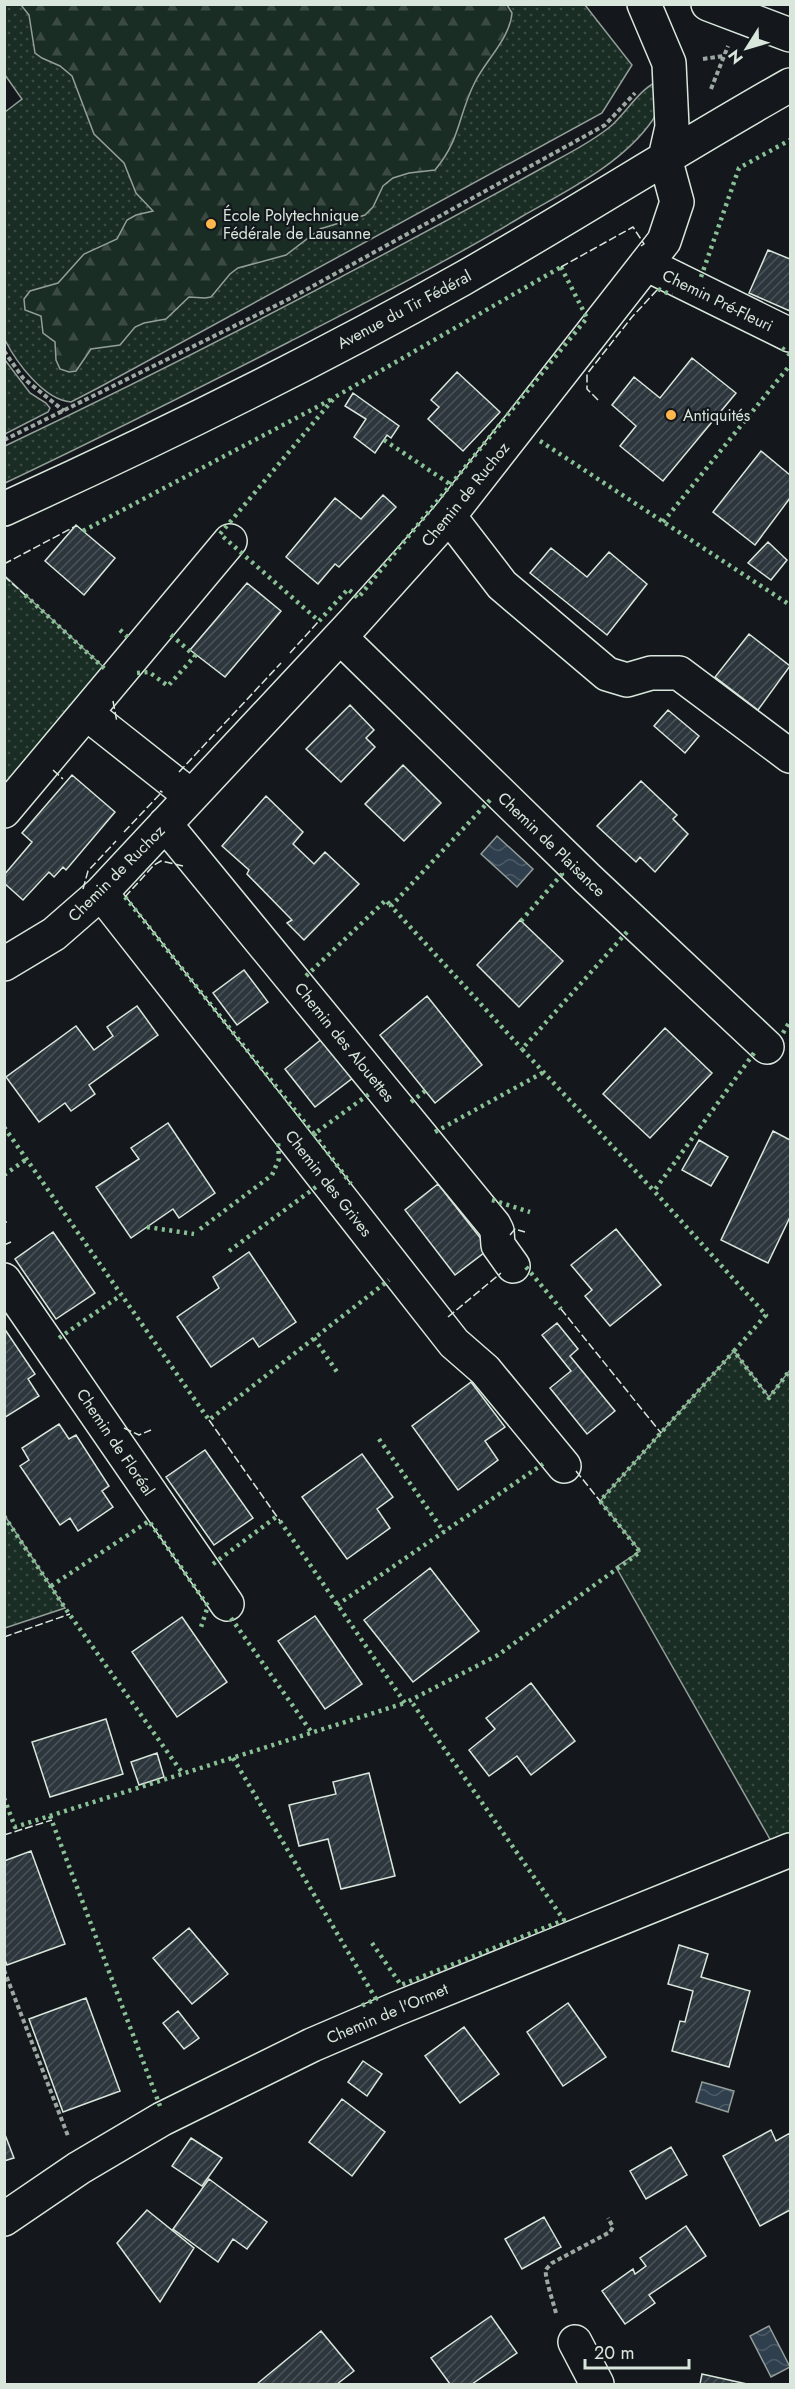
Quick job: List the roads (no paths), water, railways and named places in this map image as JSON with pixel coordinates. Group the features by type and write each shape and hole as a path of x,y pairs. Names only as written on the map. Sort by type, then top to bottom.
{"street":[{"path":"644,4 669,63 672,127 665,158"},
{"path":"708,4 790,35"},
{"name":"Avenue du Tir Fédéral","path":"4,508 214,409 371,328 463,278 790,85"},
{"name":"Chemin de Ruchoz","path":"4,964 54,934 100,893 340,637 449,516 664,242 677,202 665,158"},
{"name":"Chemin Pré-Fleuri","path":"646,264 790,335"},
{"path":"449,516 502,585 607,674 627,680 651,673 679,673 790,756"},
{"path":"4,811 230,541"},
{"name":"Chemin de Plaisance","path":"340,637 587,878 767,1047"},
{"path":"86,713 191,796"},
{"name":"Chemin des Alouettes","path":"165,824 494,1225 498,1231 498,1245 513,1266"},
{"name":"Chemin des Grives","path":"100,893 453,1343 485,1370 564,1466"},
{"name":"Chemin de Floréal","path":"4,1280 227,1604"},
{"name":"Chemin de l'Ormet","path":"4,2219 80,2168 162,2119 312,2044 790,1850"},
{"path":"575,2342 597,2385"}],"water":[{"path":"497,836 533,869 517,887 481,854"},
{"path":"702,2082 734,2091 728,2112 696,2102"},
{"path":"769,2326 790,2367 771,2377 750,2336"}],"place":[{"name":"École Polytechnique Fédérale de Lausanne","path":"211,224"},
{"name":"Antiquités","path":"671,415"}]}
